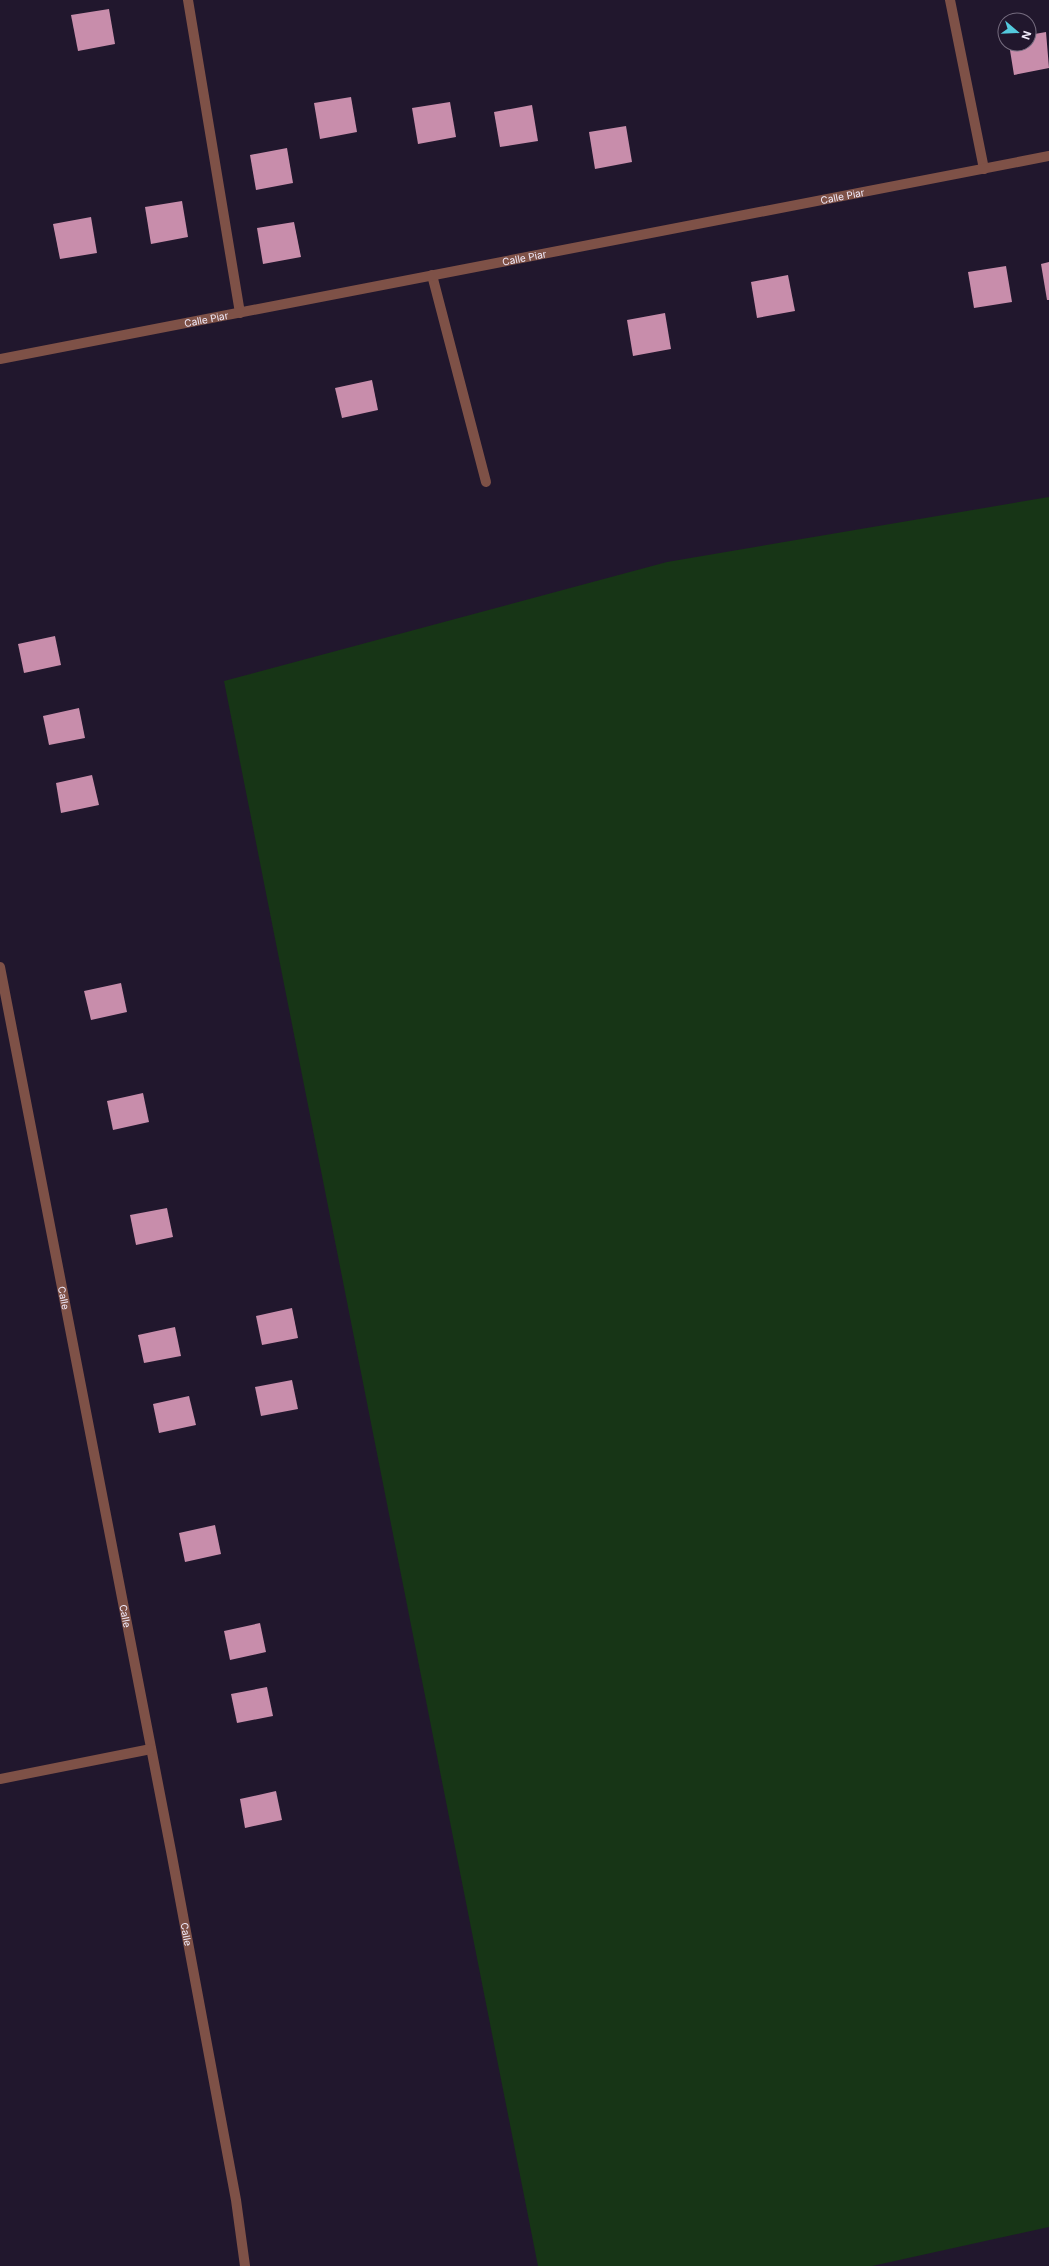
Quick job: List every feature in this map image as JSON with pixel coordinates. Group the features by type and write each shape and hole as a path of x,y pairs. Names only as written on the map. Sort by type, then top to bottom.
{"street":[{"path":"188,0 240,313"},
{"path":"950,0 984,169"},
{"name":"Calle Piar","path":"0,359 1049,156"},
{"path":"432,275 486,482"},
{"name":"Calle","path":"0,967 151,1749 236,2200 245,2266"},
{"path":"0,1779 151,1749"}],"green space":[{"path":"1049,497 1049,2227 872,2266 538,2266 224,681 667,562"}],"building":[{"path":"109,9 115,44 78,51 71,15"},
{"path":"1046,32 1049,68 1014,75 1010,52 1037,52 1037,34"},
{"path":"351,97 357,132 320,139 314,103"},
{"path":"450,102 456,137 418,144 412,108"},
{"path":"532,105 538,141 500,147 494,112"},
{"path":"626,126 632,162 595,169 589,132"},
{"path":"287,148 293,183 256,190 250,155"},
{"path":"182,201 188,237 151,244 145,207"},
{"path":"91,217 97,253 60,259 53,224"},
{"path":"294,222 301,257 263,264 257,228"},
{"path":"1049,262 1049,300 1047,300 1041,264"},
{"path":"1006,266 1012,302 974,308 968,272"},
{"path":"788,275 795,311 757,318 751,282"},
{"path":"665,313 671,349 633,356 627,320"},
{"path":"372,380 378,410 342,418 335,388"},
{"path":"55,636 61,665 24,673 18,644"},
{"path":"79,708 85,738 49,745 43,716"},
{"path":"92,775 99,805 61,813 56,783"},
{"path":"121,983 127,1012 91,1020 84,991"},
{"path":"143,1093 149,1122 113,1130 107,1101"},
{"path":"167,1208 173,1237 136,1245 130,1215"},
{"path":"292,1308 298,1338 262,1345 256,1316"},
{"path":"175,1327 181,1356 144,1363 138,1335"},
{"path":"292,1380 298,1409 261,1416 255,1387"},
{"path":"189,1396 196,1425 159,1433 153,1404"},
{"path":"215,1525 221,1554 185,1562 179,1533"},
{"path":"260,1623 266,1652 230,1660 224,1631"},
{"path":"267,1687 273,1716 237,1723 231,1694"},
{"path":"276,1791 282,1820 245,1828 240,1799"}]}
